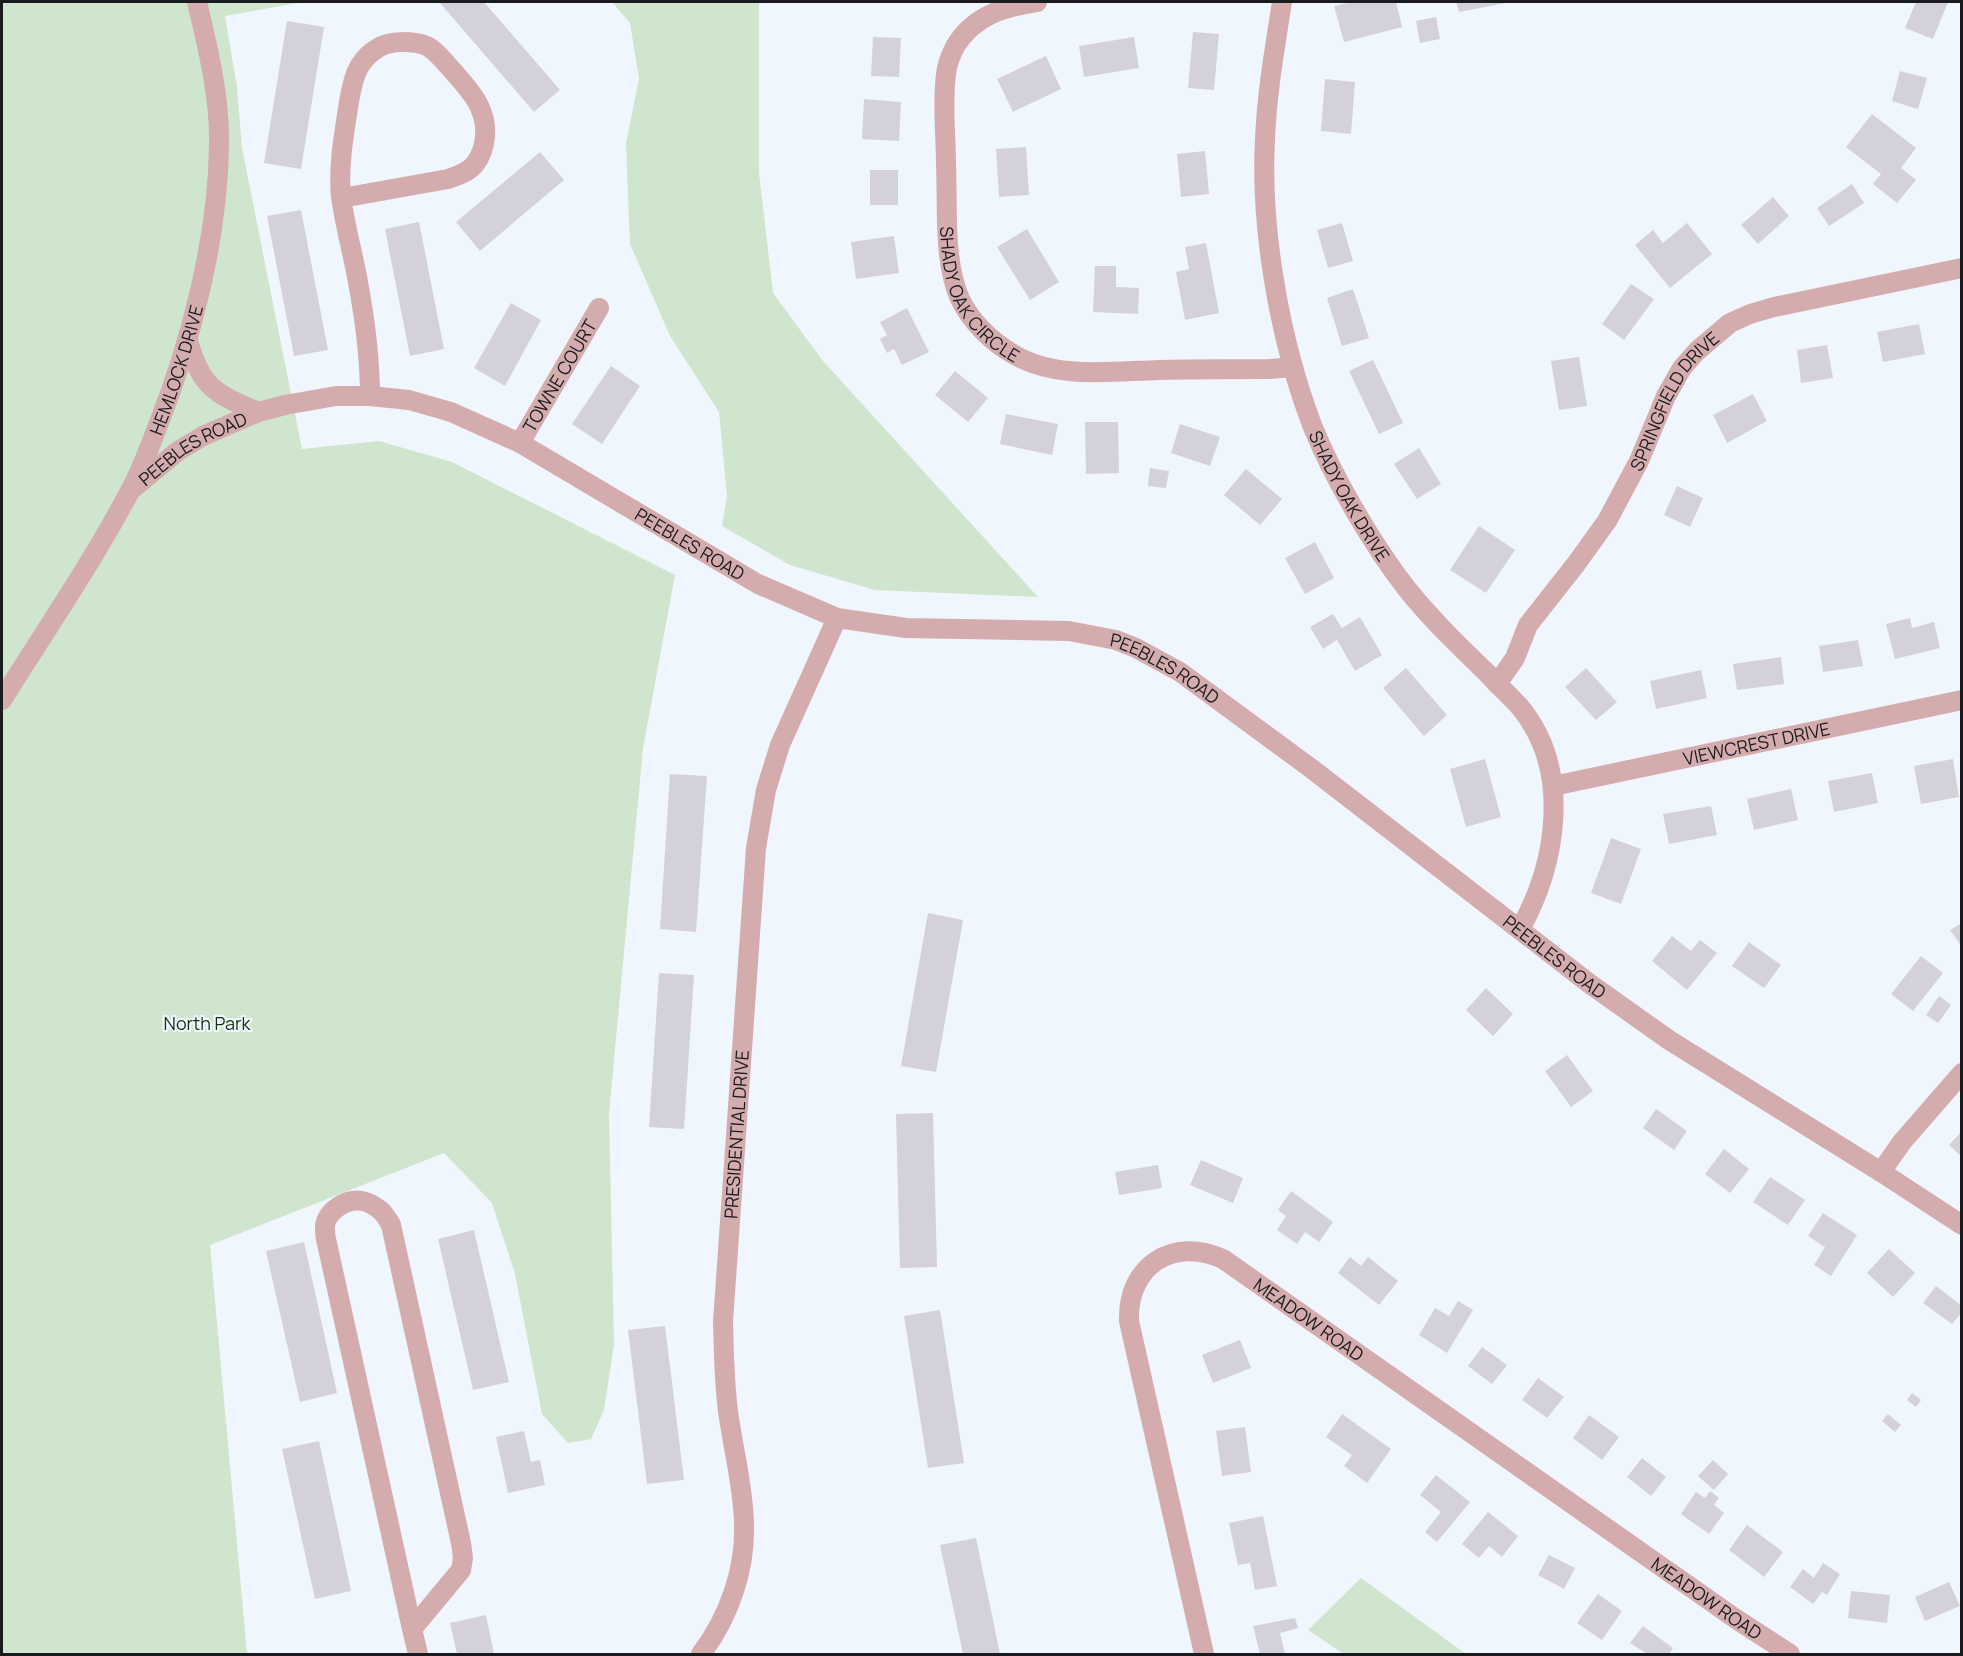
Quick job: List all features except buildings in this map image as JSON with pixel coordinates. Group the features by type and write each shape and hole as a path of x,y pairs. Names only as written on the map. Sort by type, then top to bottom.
{"street":[{"name":"HEMLOCK DRIVE","path":"2,700 131,490 172,391 188,340 209,240 219,144 212,67 197,2"},
{"name":"SHADY OAK CIRCLE","path":"1037,2 1003,8 978,21 967,30 957,44 946,71 945,111 950,267 961,301 971,317 985,333 1014,355 1050,368 1085,372 1293,367"},
{"name":"SHADY OAK DRIVE","path":"1282,2 1269,92 1264,178 1267,224 1274,270 1293,367 1313,427 1330,465 1376,544 1407,588 1438,625 1521,708 1546,755 1553,786 1553,821 1548,859 1529,912 1520,929"},
{"path":"342,198 448,179 463,174 474,165 482,153 486,138 485,120 480,106 461,80 427,46 408,43 378,47 358,68 344,136 340,171 342,198 366,329 370,364 370,396"},
{"name":"SPRINGFIELD DRIVE","path":"1497,684 1515,658 1528,625 1607,521 1639,461 1673,381 1696,351 1730,323 1758,311 1962,268"},
{"name":"TOWNE COURT","path":"520,442 598,308"},
{"name":"PEEBLES ROAD","path":"188,340 194,363 201,376 211,387 222,396 258,412"},
{"name":"PEEBLES ROAD","path":"131,490 178,452 203,436 258,412 336,396 370,396 409,400 431,405 482,424 520,442 758,584 837,618 906,628 1069,631 1116,640 1136,648 1158,658 1189,678 1312,769 1590,984 1669,1040 1962,1225"},
{"name":"PRESIDENTIAL DRIVE","path":"701,1654 726,1613 735,1589 743,1548 744,1523 725,1385 723,1322 756,848 766,790 780,745 837,618"},
{"name":"VIEWCREST DRIVE","path":"1553,786 1962,700"},
{"path":"1881,1172 1902,1142 1962,1073"},
{"path":"412,1629 461,1570 463,1558 461,1543 392,1225 382,1211 362,1201 352,1201 334,1210 328,1218 325,1226 326,1239 412,1629 418,1654"},
{"name":"MEADOW ROAD","path":"1204,1654 1136,1359 1129,1315 1131,1296 1142,1274 1161,1258 1185,1251 1211,1254 1223,1259 1736,1619 1790,1654"}],"green space":[{"name":"North Park","path":"2,2 303,2 225,16 237,87 242,148 302,449 379,441 452,462 675,575 643,748 609,1114 614,1345 604,1410 591,1439 568,1443 542,1414 515,1274 492,1203 444,1153 210,1245 247,1654 2,1654"},
{"path":"612,2 759,2 759,173 773,293 823,361 1038,597 875,590 790,565 722,526 727,496 719,412 670,336 630,244 626,143 639,79 630,23"},
{"path":"1361,1578 1466,1654 1344,1654 1308,1630"}]}
